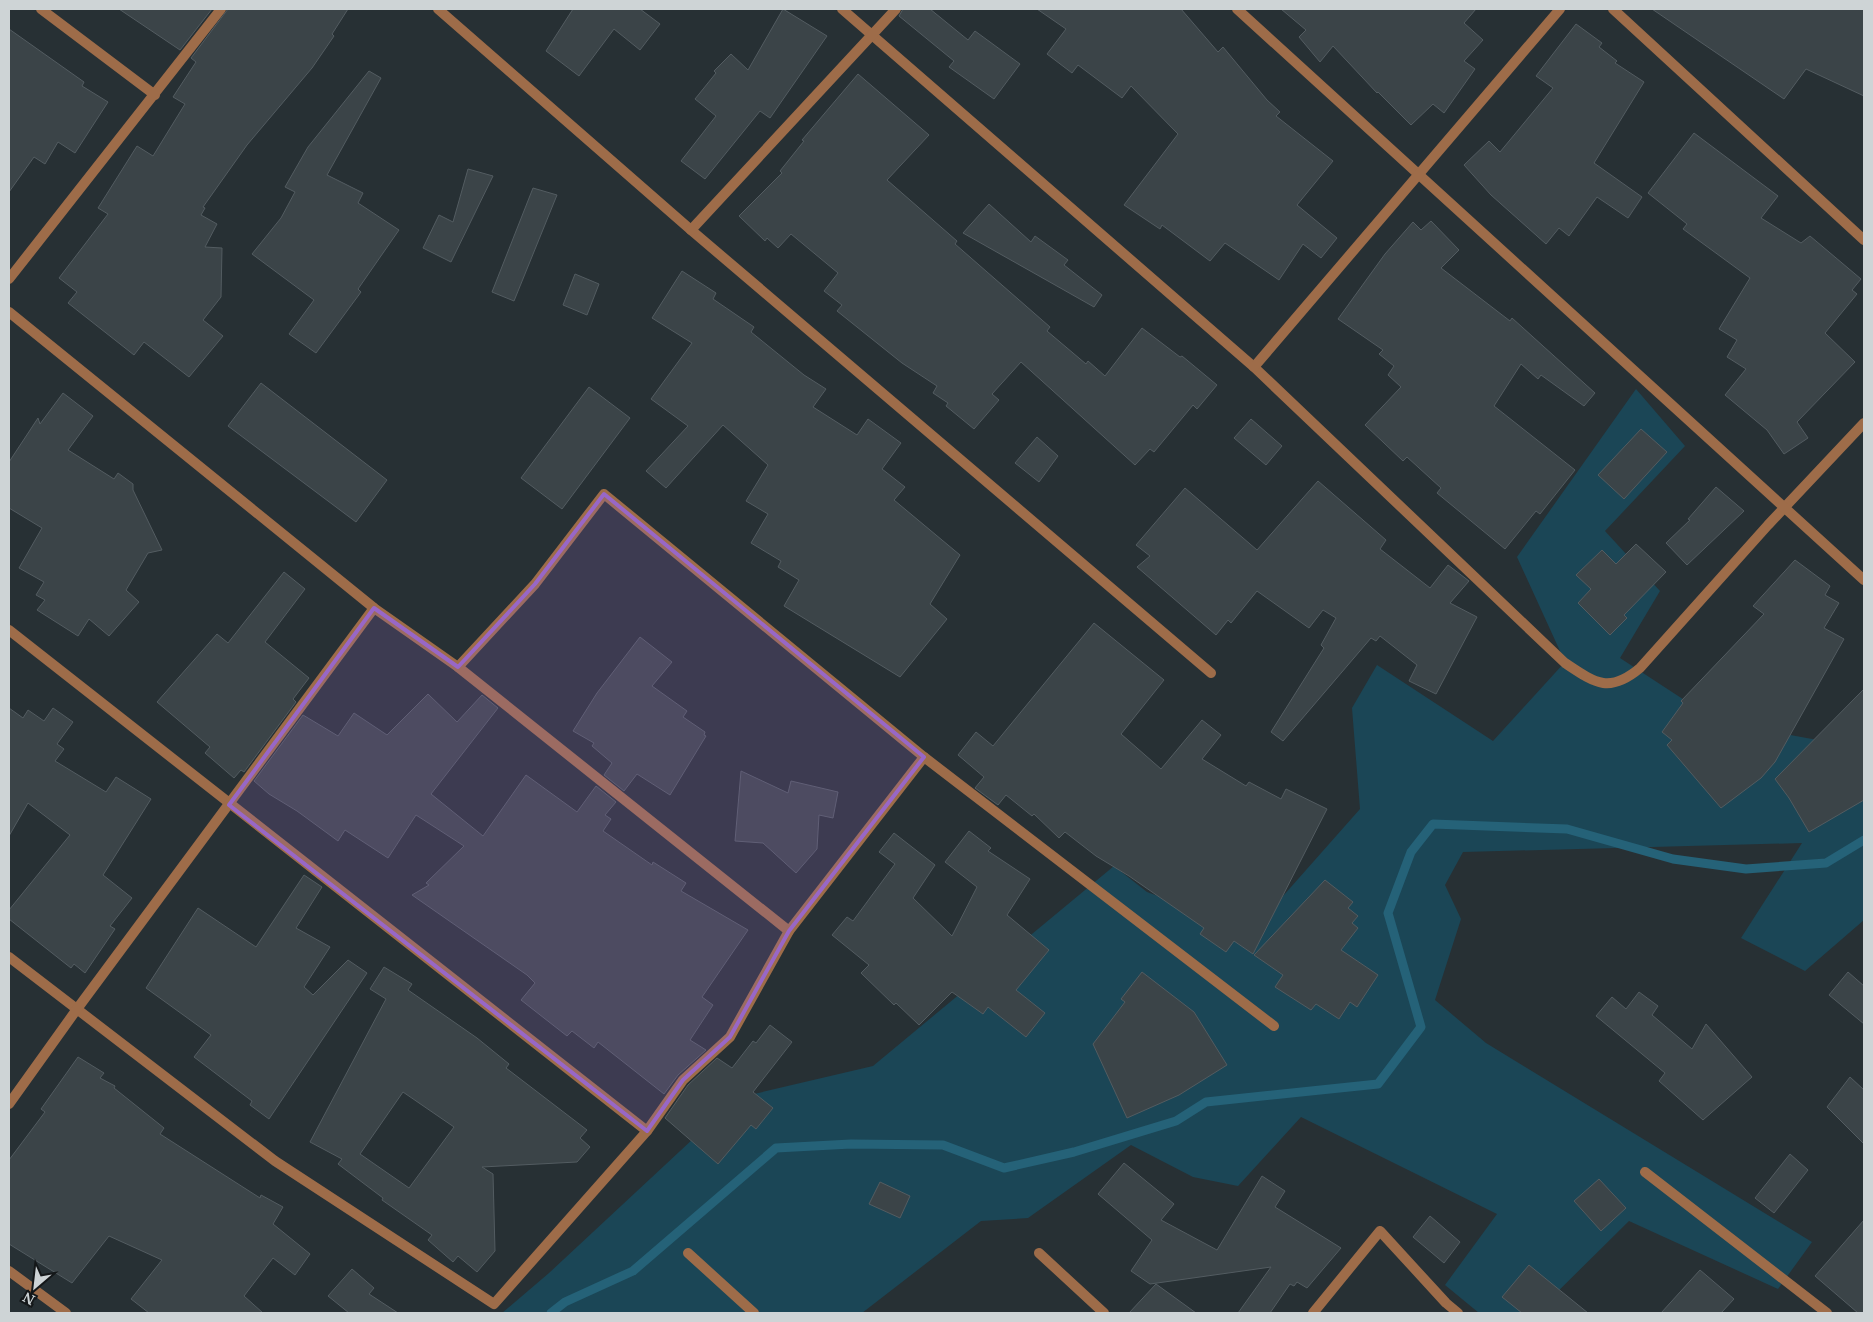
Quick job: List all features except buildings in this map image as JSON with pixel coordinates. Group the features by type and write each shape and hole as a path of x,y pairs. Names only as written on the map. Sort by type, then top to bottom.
{"street":[{"path":"41,9 155,95"},
{"path":"9,279 221,9"},
{"path":"438,9 691,230 1211,673"},
{"path":"842,9 874,34 1254,367 1565,663 1590,680 1609,684 1625,680 1640,668 1784,507 1864,423"},
{"path":"691,230 896,9"},
{"path":"1237,9 1864,580"},
{"path":"1254,367 1560,9"},
{"path":"1613,9 1864,240"},
{"path":"9,312 374,608 458,667 790,931"},
{"path":"458,667 535,584 604,494 924,757 1274,1026"},
{"path":"9,1104 77,1009 374,608"},
{"path":"9,630 229,805 647,1131"},
{"path":"9,957 275,1161 494,1304 647,1131 683,1080 730,1037 790,931 924,757"},
{"path":"1645,1172 1827,1313"},
{"path":"1313,1313 1380,1231 1446,1303 1458,1313"},
{"path":"688,1253 754,1313"},
{"path":"1039,1253 1104,1313"},
{"path":"9,1271 66,1313"}],"highlighted area":[{"path":"604,494 924,757 789,931 730,1037 683,1080 647,1131 229,805 374,608 458,667 535,584"}],"shaded area":[{"path":"1636,389 1685,446 1605,531 1660,591 1620,658 1718,722 1845,745 1864,765 1864,920 1805,971 1741,938 1802,843 1463,852 1445,885 1461,919 1435,1000 1486,1043 1812,1242 1778,1289 1629,1221 1536,1313 1479,1313 1445,1285 1497,1214 1301,1117 1238,1186 1193,1177 1131,1145 1028,1218 981,1221 862,1313 502,1313 549,1273 737,1098 873,1066 1114,866 1147,892 1252,931 1360,809 1352,708 1377,665 1493,741 1565,662 1517,557"}],"waterway":[{"path":"551,1313 565,1302 633,1271 776,1148 851,1144 943,1145 1004,1168 1074,1152 1176,1121 1206,1102 1378,1084 1421,1027 1388,913 1411,852 1433,824 1567,829 1673,859 1746,869 1826,863 1864,840"}]}
